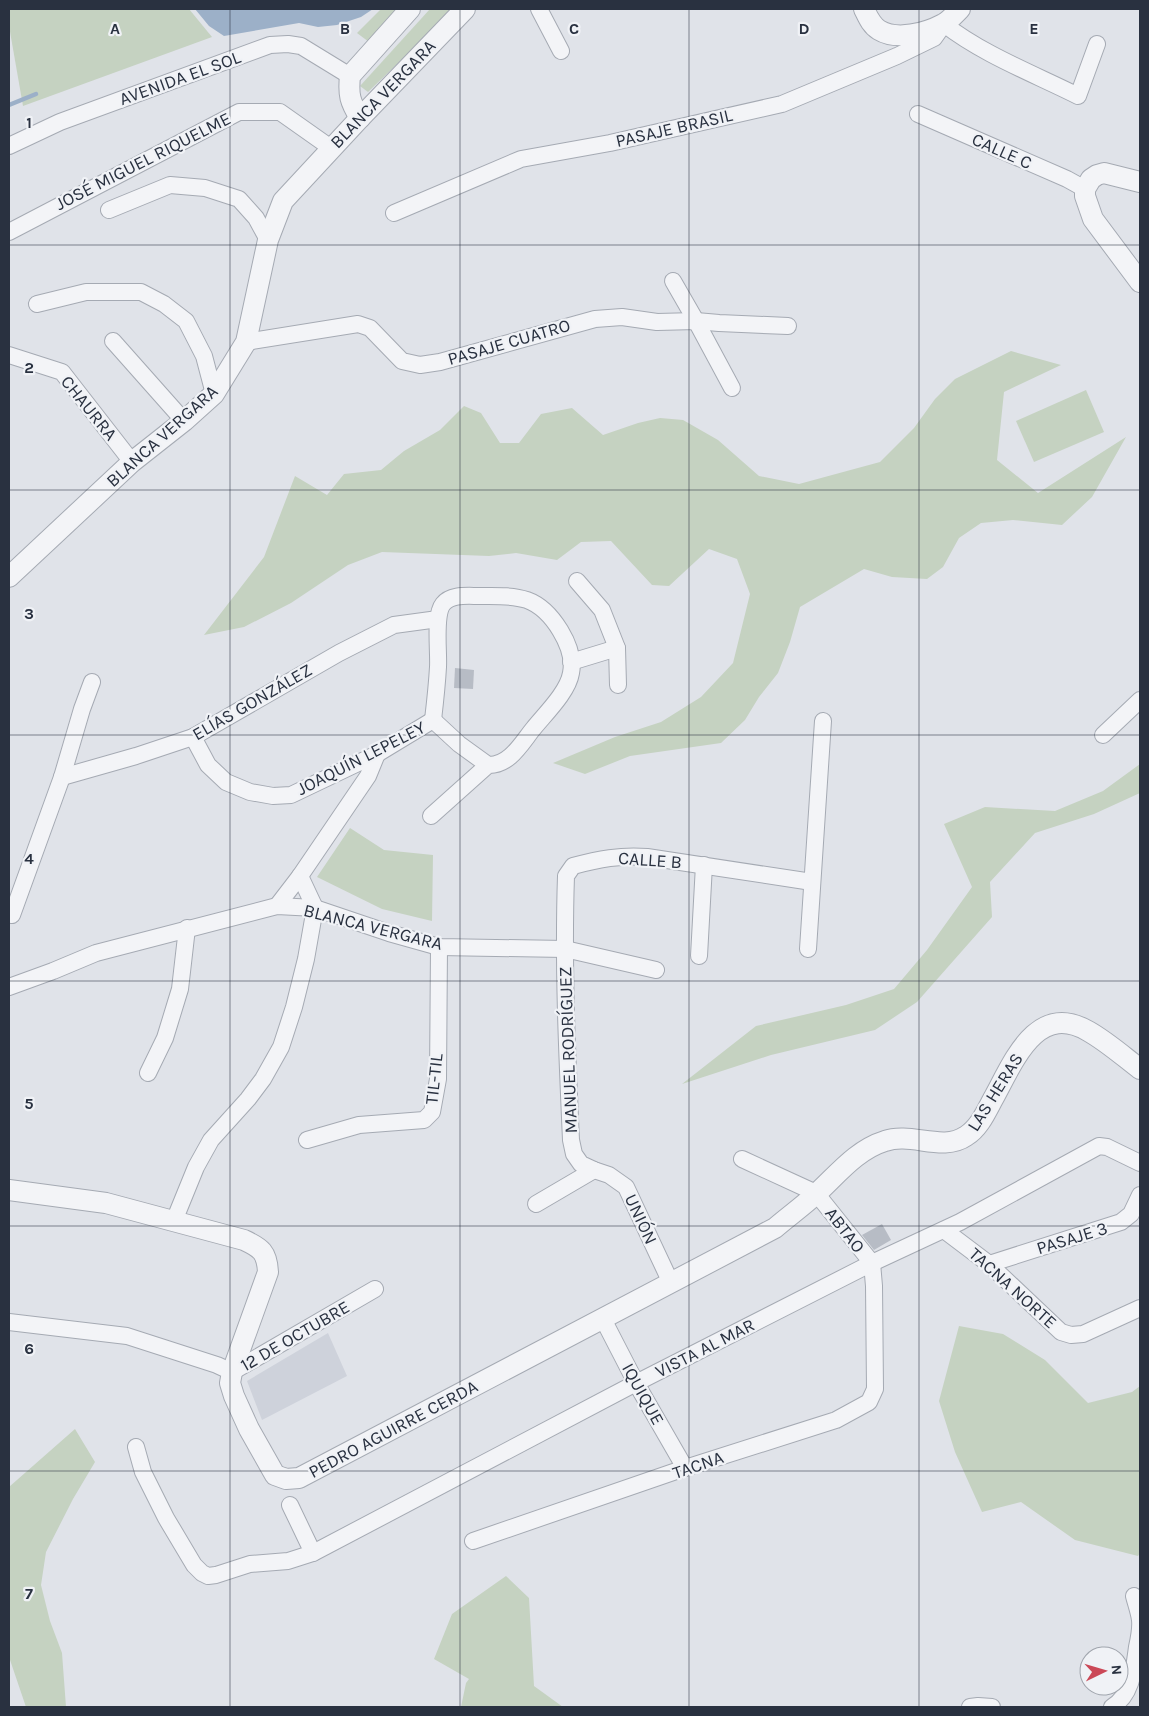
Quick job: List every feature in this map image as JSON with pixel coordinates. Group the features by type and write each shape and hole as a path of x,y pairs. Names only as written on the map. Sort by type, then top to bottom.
{"street":[{"path":"360,118 351,104 350,76 410,9"},
{"name":"BLANCA VERGARA","path":"9,577 132,462 184,421 214,394 246,342 268,240 283,200 465,9"},
{"path":"539,9 561,51"},
{"path":"864,9 870,22 880,31 896,36 927,30 944,24 960,9"},
{"path":"944,24 979,47 1078,96 1097,44"},
{"name":"PASAJE BRASIL","path":"394,213 521,158 610,143 782,104 904,53 934,38 944,24"},
{"name":"AVENIDA EL SOL","path":"9,146 60,122 270,45 288,44 301,46 350,76"},
{"name":"JOSÉ MIGUEL RIQUELME","path":"9,232 239,112 280,112 331,148"},
{"name":"CALLE C","path":"918,114 1067,179 1085,189"},
{"path":"1140,182 1104,173 1091,179 1085,189 1087,204 1093,219 1140,282"},
{"path":"109,210 170,185 205,188 239,199 256,218 268,240"},
{"path":"673,281 732,388"},
{"path":"37,304 86,292 141,292 164,304 186,321 204,356 214,394"},
{"name":"PASAJE CUATRO","path":"246,342 358,324 370,328 402,361 420,364 440,362 595,318 622,317 657,322 696,321 788,326"},
{"path":"113,341 184,421"},
{"name":"CHAURRA","path":"9,355 62,372 132,462"},
{"path":"577,581 602,610 618,648 618,685"},
{"path":"457,597 506,597 528,600 547,612 559,627 567,645 571,662 571,673 565,688 522,744 504,762 497,765 488,765 433,720 438,668 438,619 442,605 448,600 457,597"},
{"name":"ELÍAS GONZÁLEZ","path":"62,777 136,756 193,737 339,652 394,625 438,619"},
{"path":"571,662 618,648"},
{"path":"12,915 62,777 92,682"},
{"path":"1103,735 1140,700"},
{"name":"JOAQUÍN LEPELEY","path":"193,737 208,765 226,782 250,792 273,796 291,795 377,754 433,720"},
{"path":"808,949 823,721"},
{"path":"276,906 300,876 368,776 377,754"},
{"path":"430,816 488,765"},
{"name":"CALLE B","path":"565,949 566,876 573,866 625,855 812,882"},
{"path":"700,956 704,866"},
{"path":"174,1221 196,1167 211,1140 248,1099 263,1079 281,1047 294,1007 306,959 315,908 300,876"},
{"name":"BLANCA VERGARA","path":"9,987 53,972 96,952 276,906 315,908 389,933 439,947 565,949 656,970"},
{"path":"148,1074 165,1038 180,989 187,928"},
{"name":"TIL-TIL","path":"307,1140 359,1125 424,1120 432,1112 438,1079 439,947"},
{"name":"MANUEL RODRÍGUEZ","path":"565,949 570,1140 574,1154 581,1164 594,1170"},
{"name":"LAS HERAS","path":"816,1193 843,1167 884,1141 904,1138 941,1142 955,1141 966,1136 984,1116 1028,1040 1047,1025 1054,1023 1076,1025 1089,1031 1140,1069"},
{"name":"VISTA AL MAR","path":"136,1448 143,1472 166,1518 194,1565 202,1573 208,1576 216,1575 250,1564 288,1561 313,1553 636,1382 872,1263 944,1230 1099,1146 1107,1147 1140,1163"},
{"name":"ABTAO","path":"742,1159 816,1193 872,1263 876,1349"},
{"path":"536,1204 594,1170"},
{"name":"UNIÓN","path":"594,1170 609,1175 626,1187 671,1283"},
{"name":"PEDRO AGUIRRE CERDA","path":"9,1190 106,1203 244,1240 256,1246 264,1253 268,1262 268,1272 232,1372 230,1384 249,1429 275,1475 286,1479 300,1478 775,1228 816,1193"},
{"name":"PASAJE 3","path":"989,1264 1121,1222 1130,1214 1140,1194"},
{"name":"TACNA NORTE","path":"944,1230 989,1264 1061,1332 1071,1335 1083,1334 1140,1308"},
{"name":"12 DE OCTUBRE","path":"9,1322 127,1336 217,1365 232,1372 375,1289"},
{"name":"IQUIQUE","path":"603,1319 685,1468"},
{"name":"TACNA","path":"472,1541 685,1468 836,1420 869,1402 875,1389 876,1349"},
{"path":"290,1505 313,1553"},
{"path":"1112,1707 1118,1703 1128,1689 1134,1674 1140,1619 1134,1596"},
{"path":"970,1707 992,1707"}],"shaded area":[{"path":"328,1333 347,1376 262,1420 247,1381"}],"green space":[{"path":"9,9 189,9 212,37 23,106 9,26"},
{"path":"381,9 398,9 369,42 357,33"},
{"path":"430,9 454,9 368,92 360,86"},
{"path":"1011,351 1061,365 1004,392 997,460 1038,493 1126,437 1092,497 1062,525 1013,520 981,523 959,538 943,567 927,579 892,577 864,569 800,607 790,642 778,673 759,697 745,720 721,743 630,756 585,774 553,763 615,737 661,722 701,697 733,663 750,594 737,559 709,549 669,586 652,585 611,541 581,542 557,560 516,553 489,556 382,552 348,565 291,603 244,627 204,635 264,557 295,476 327,495 344,474 381,470 404,451 440,430 464,406 481,413 500,443 519,443 541,414 572,408 603,435 660,418 683,420 718,440 759,476 799,484 880,462 914,428 935,399 955,379"},
{"path":"1086,390 1104,432 1034,462 1016,421"},
{"path":"1140,764 1140,793 1094,814 1035,833 990,882 992,917 917,1002 875,1030 771,1055 682,1084 756,1026 846,1005 894,989 927,950 972,887 944,824 985,807 1055,811 1103,791"},
{"path":"350,828 384,850 433,855 432,921 382,909 317,877"},
{"path":"959,1326 1003,1334 1045,1360 1088,1403 1132,1392 1140,1386 1140,1553 1138,1556 1075,1540 1021,1502 982,1512 955,1452 939,1401"},
{"path":"75,1429 95,1462 73,1499 46,1552 41,1585 50,1621 62,1653 66,1707 26,1707 9,1657 9,1487"},
{"path":"506,1576 529,1598 534,1686 563,1707 461,1707 466,1683 469,1679 434,1659 452,1614"}],"water":[{"path":"195,9 373,9 361,17 337,25 318,27 299,23 224,36 209,26"}],"building":[{"path":"455,668 474,670 473,689 454,688"},
{"path":"882,1224 891,1240 874,1250 862,1235"}],"waterway":[{"path":"9,105 36,94"}]}
